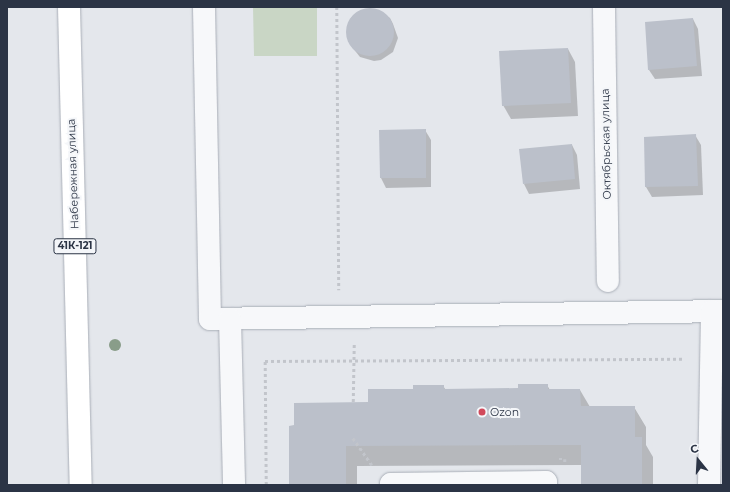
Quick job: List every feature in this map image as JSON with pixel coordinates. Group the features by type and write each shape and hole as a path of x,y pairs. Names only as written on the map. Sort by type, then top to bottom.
{"main road":[{"name":"Набережная улица","path":"69,7 82,485"}],"street":[{"path":"204,7 210,319 718,311 712,359 709,485"},
{"name":"Октябрьская улица","path":"604,7 608,281"},
{"path":"230,319 234,485"},
{"path":"391,485 546,482 546,485"}],"path":[{"path":"337,7 347,317 353,361 353,402"},
{"path":"266,485 265,361 712,359"},
{"path":"353,438 372,463"}],"green space":[{"path":"253,7 317,7 317,56 254,56"}],"building":[{"path":"365,8 375,8 384,12 390,18 393,23 393,41 384,52 375,56 365,56 356,52 350,46 346,37 346,27 350,18 356,12"},
{"path":"693,18 697,66 648,70 645,22"},
{"path":"568,48 571,103 502,106 499,51"},
{"path":"426,129 426,178 380,178 379,130"},
{"path":"696,134 698,186 645,187 644,137"},
{"path":"572,144 575,179 523,184 519,149"},
{"path":"518,384 548,384 548,389 580,389 581,406 635,406 635,437 642,437 642,485 581,485 581,445 537,445 346,446 346,485 289,485 289,426 294,425 294,403 368,402 368,389 413,389 413,385 444,385 444,389 518,388"}],"place":[{"name":"Ozon","path":"482,412"}]}
